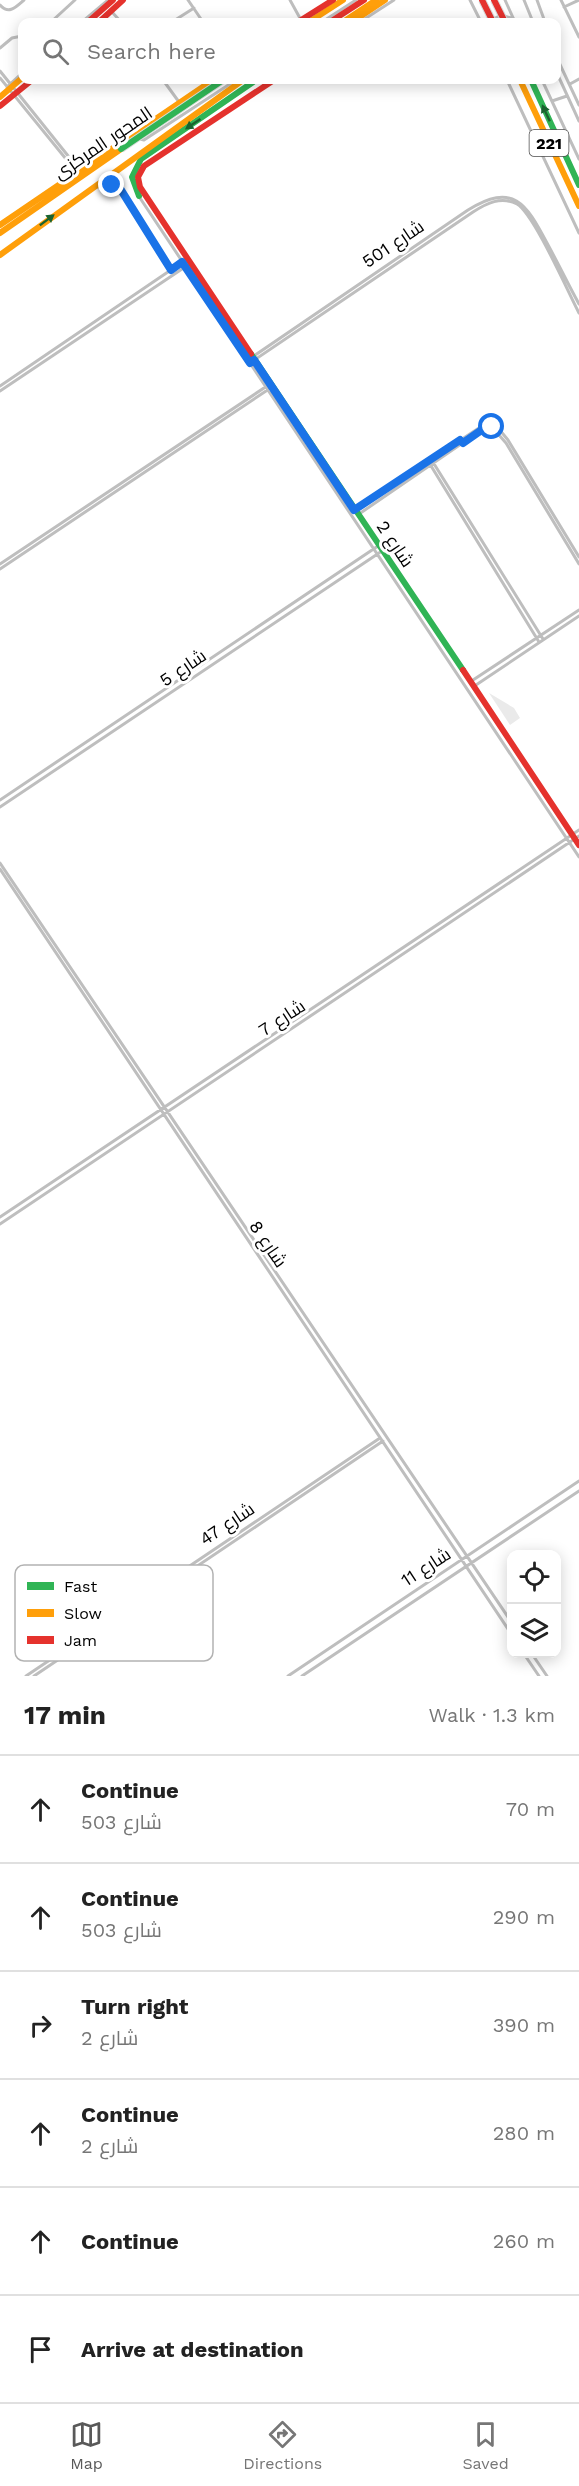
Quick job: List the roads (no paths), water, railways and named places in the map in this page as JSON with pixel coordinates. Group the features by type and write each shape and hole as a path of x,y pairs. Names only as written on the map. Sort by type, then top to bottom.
{"main road":[{"path":"93,18 113,0"},
{"path":"104,18 123,0"},
{"path":"306,18 333,0"},
{"path":"315,18 343,0"},
{"path":"337,18 364,0"},
{"path":"349,18 376,0"},
{"path":"358,18 385,0"},
{"path":"482,0 491,18"},
{"path":"494,0 503,18"},
{"path":"0,106 18,82"},
{"path":"0,97 23,84"},
{"path":"0,225 207,84"},
{"name":"المحور المركزى","path":"0,233 218,84"},
{"name":"المحور المركزى","path":"0,255 87,190 237,84"},
{"path":"212,101 222,99 249,84"},
{"path":"139,196 132,181 138,162 251,84"},
{"name":"شارع 2","path":"267,84 144,166 138,177 140,187 186,263 356,513 378,550 572,838 579,845"},
{"name":"221","path":"522,84 579,206"},
{"name":"221","path":"533,84 579,184"}],"street":[{"path":"0,5 6,10 12,10 24,0"},
{"path":"55,18 75,0"},
{"path":"87,18 108,0"},
{"path":"188,0 200,18"},
{"path":"290,0 298,18"},
{"path":"328,18 356,0"},
{"path":"366,18 394,0"},
{"path":"470,0 479,18"},
{"path":"505,0 513,18"},
{"path":"524,0 531,18"},
{"path":"537,0 544,18"},
{"path":"561,0 579,37"},
{"path":"564,7 579,0"},
{"path":"178,18 194,8"},
{"path":"112,12 117,18"},
{"path":"574,27 579,25"},
{"path":"0,48 12,38 18,37"},
{"path":"562,68 579,105"},
{"path":"0,71 68,158 82,167"},
{"path":"0,78 12,89"},
{"path":"12,89 18,79"},
{"path":"569,84 579,79"},
{"path":"561,82 579,121"},
{"path":"166,84 180,102"},
{"path":"136,131 137,140 144,140 230,84"},
{"name":"221","path":"509,84 579,233"},
{"name":"221","path":"544,84 579,159"},
{"path":"552,101 567,96"},
{"path":"68,158 70,176"},
{"path":"87,190 110,185 120,188 174,274"},
{"name":"شارع 2","path":"139,196 186,263"},
{"name":"شارع 501","path":"251,360 485,204 494,201 509,201 527,210 572,296"},
{"path":"0,391 171,270 186,263"},
{"path":"0,386 174,274 186,263"},
{"path":"572,296 579,304"},
{"path":"572,296 579,313"},
{"path":"0,564 269,387"},
{"path":"0,569 269,387"},
{"name":"شارع 2","path":"269,387 378,550"},
{"path":"356,513 429,460 483,429 492,427 497,430 512,450 579,557"},
{"path":"356,513 432,465 462,442"},
{"path":"429,460 540,639"},
{"path":"527,474 579,564"},
{"name":"شارع 5","path":"0,800 148,699 378,550"},
{"name":"شارع 5","path":"0,807 378,550"},
{"path":"540,639 579,610"},
{"path":"469,685 579,616"},
{"path":"148,699 152,705"},
{"name":"شارع 7","path":"0,1224 164,1111 572,838 579,830"},
{"name":"شارع 2","path":"572,838 579,857"},
{"name":"شارع 8","path":"0,863 164,1111"},
{"name":"شارع 8","path":"0,869 384,1438 507,1616"},
{"name":"شارع 7","path":"0,1217 164,1111"},
{"name":"شارع 8","path":"384,1438 465,1567 507,1628"},
{"name":"شارع 47","path":"193,1565 384,1438"},
{"name":"شارع 47","path":"197,1565 384,1438"},
{"name":"شارع 11","path":"288,1676 579,1481"},
{"name":"شارع 11","path":"302,1676 579,1491"},
{"path":"527,1658 539,1676"},
{"path":"535,1658 547,1676"},
{"name":"شارع 47","path":"26,1676 49,1661"},
{"name":"شارع 47","path":"34,1676 56,1661"}]}
